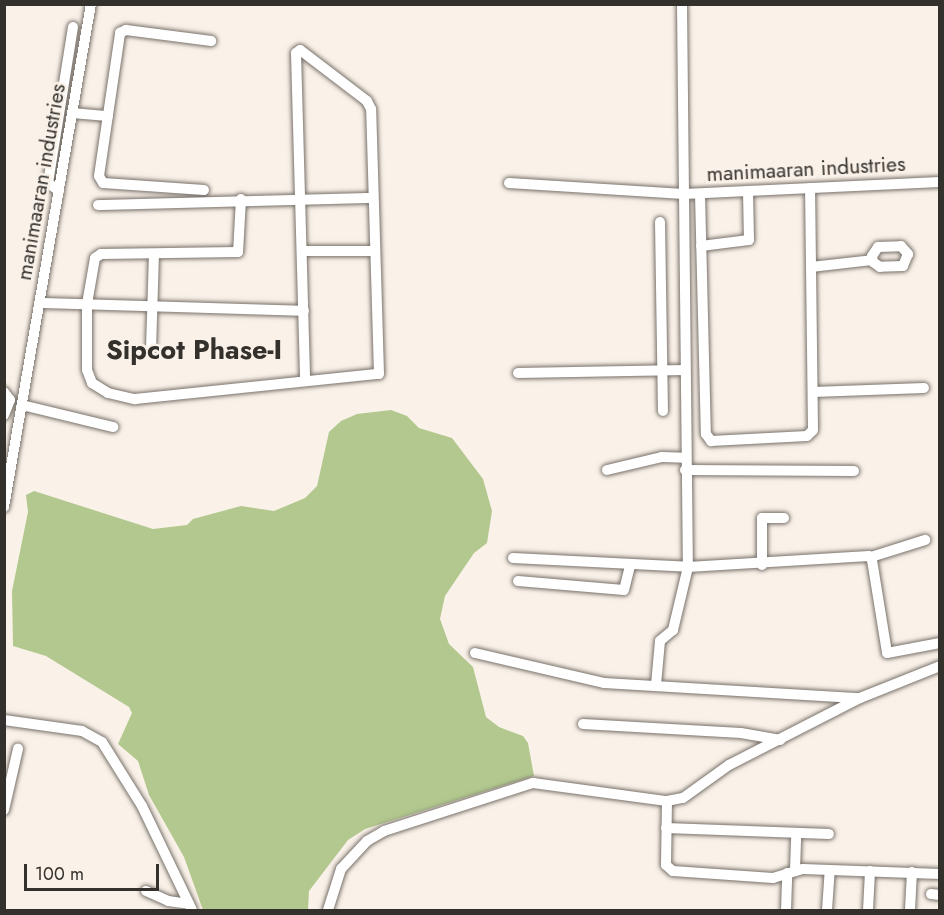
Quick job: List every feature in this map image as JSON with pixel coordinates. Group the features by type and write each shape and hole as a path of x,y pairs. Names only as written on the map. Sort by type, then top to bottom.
{"street":[{"name":"manimaaran industries","path":"5,499 91,4"},
{"name":"manimaaran industries","path":"682,4 684,194 939,182"},
{"path":"59,191 48,183 73,27"},
{"path":"204,190 99,181 123,30 211,41"},
{"path":"241,199 238,252 98,255 92,263 87,304 87,370 92,383 108,393 135,399 379,374 369,104 300,50 296,53 304,250 305,381"},
{"path":"72,113 108,116"},
{"path":"509,183 684,194 685,470 688,567 673,630 660,641 656,685"},
{"path":"700,194 707,439 807,436 813,430 810,188"},
{"path":"701,246 747,242 748,191"},
{"path":"98,205 241,199 372,198"},
{"path":"660,222 663,411"},
{"path":"304,250 373,251"},
{"path":"151,349 154,254"},
{"path":"811,267 872,260"},
{"path":"40,303 304,311"},
{"path":"518,373 685,370"},
{"path":"813,392 924,388"},
{"path":"4,392 10,400 4,415"},
{"path":"22,405 113,427"},
{"path":"607,470 662,457 685,458"},
{"path":"685,470 854,471"},
{"path":"762,565 762,518 784,518"},
{"path":"513,558 630,566 762,565 872,557 925,540"},
{"path":"872,557 887,652 939,643"},
{"path":"518,581 620,591 627,589 630,566"},
{"path":"476,653 563,676 656,685 860,698"},
{"path":"328,910 341,869 367,841 384,831 520,786 544,782 667,801 698,791 729,765 860,698 939,666"},
{"path":"4,720 82,731 102,742 142,806 191,907"},
{"path":"583,724 741,733 780,740"},
{"path":"4,810 18,749"},
{"path":"667,801 666,865 673,872 772,878 791,872 830,871 939,874"},
{"path":"666,828 829,834"},
{"path":"786,910 796,833"},
{"path":"827,910 830,871"},
{"path":"868,910 870,871"},
{"path":"910,910 912,872"},
{"path":"146,891 168,901 191,907"}],"shaded area":[{"path":"391,410 407,416 419,428 452,438 483,479 492,511 487,543 474,553 445,596 440,619 449,644 473,667 486,717 499,727 523,736 528,743 534,776 365,829 348,840 309,891 308,910 203,910 184,857 149,795 138,761 118,744 132,713 129,707 46,656 13,646 12,591 28,512 26,495 34,491 153,529 187,525 193,519 241,506 274,511 305,498 317,486 329,432 341,421 357,414"}],"district":[{"name":"Sipcot Phase-I","path":"194,350"}]}
